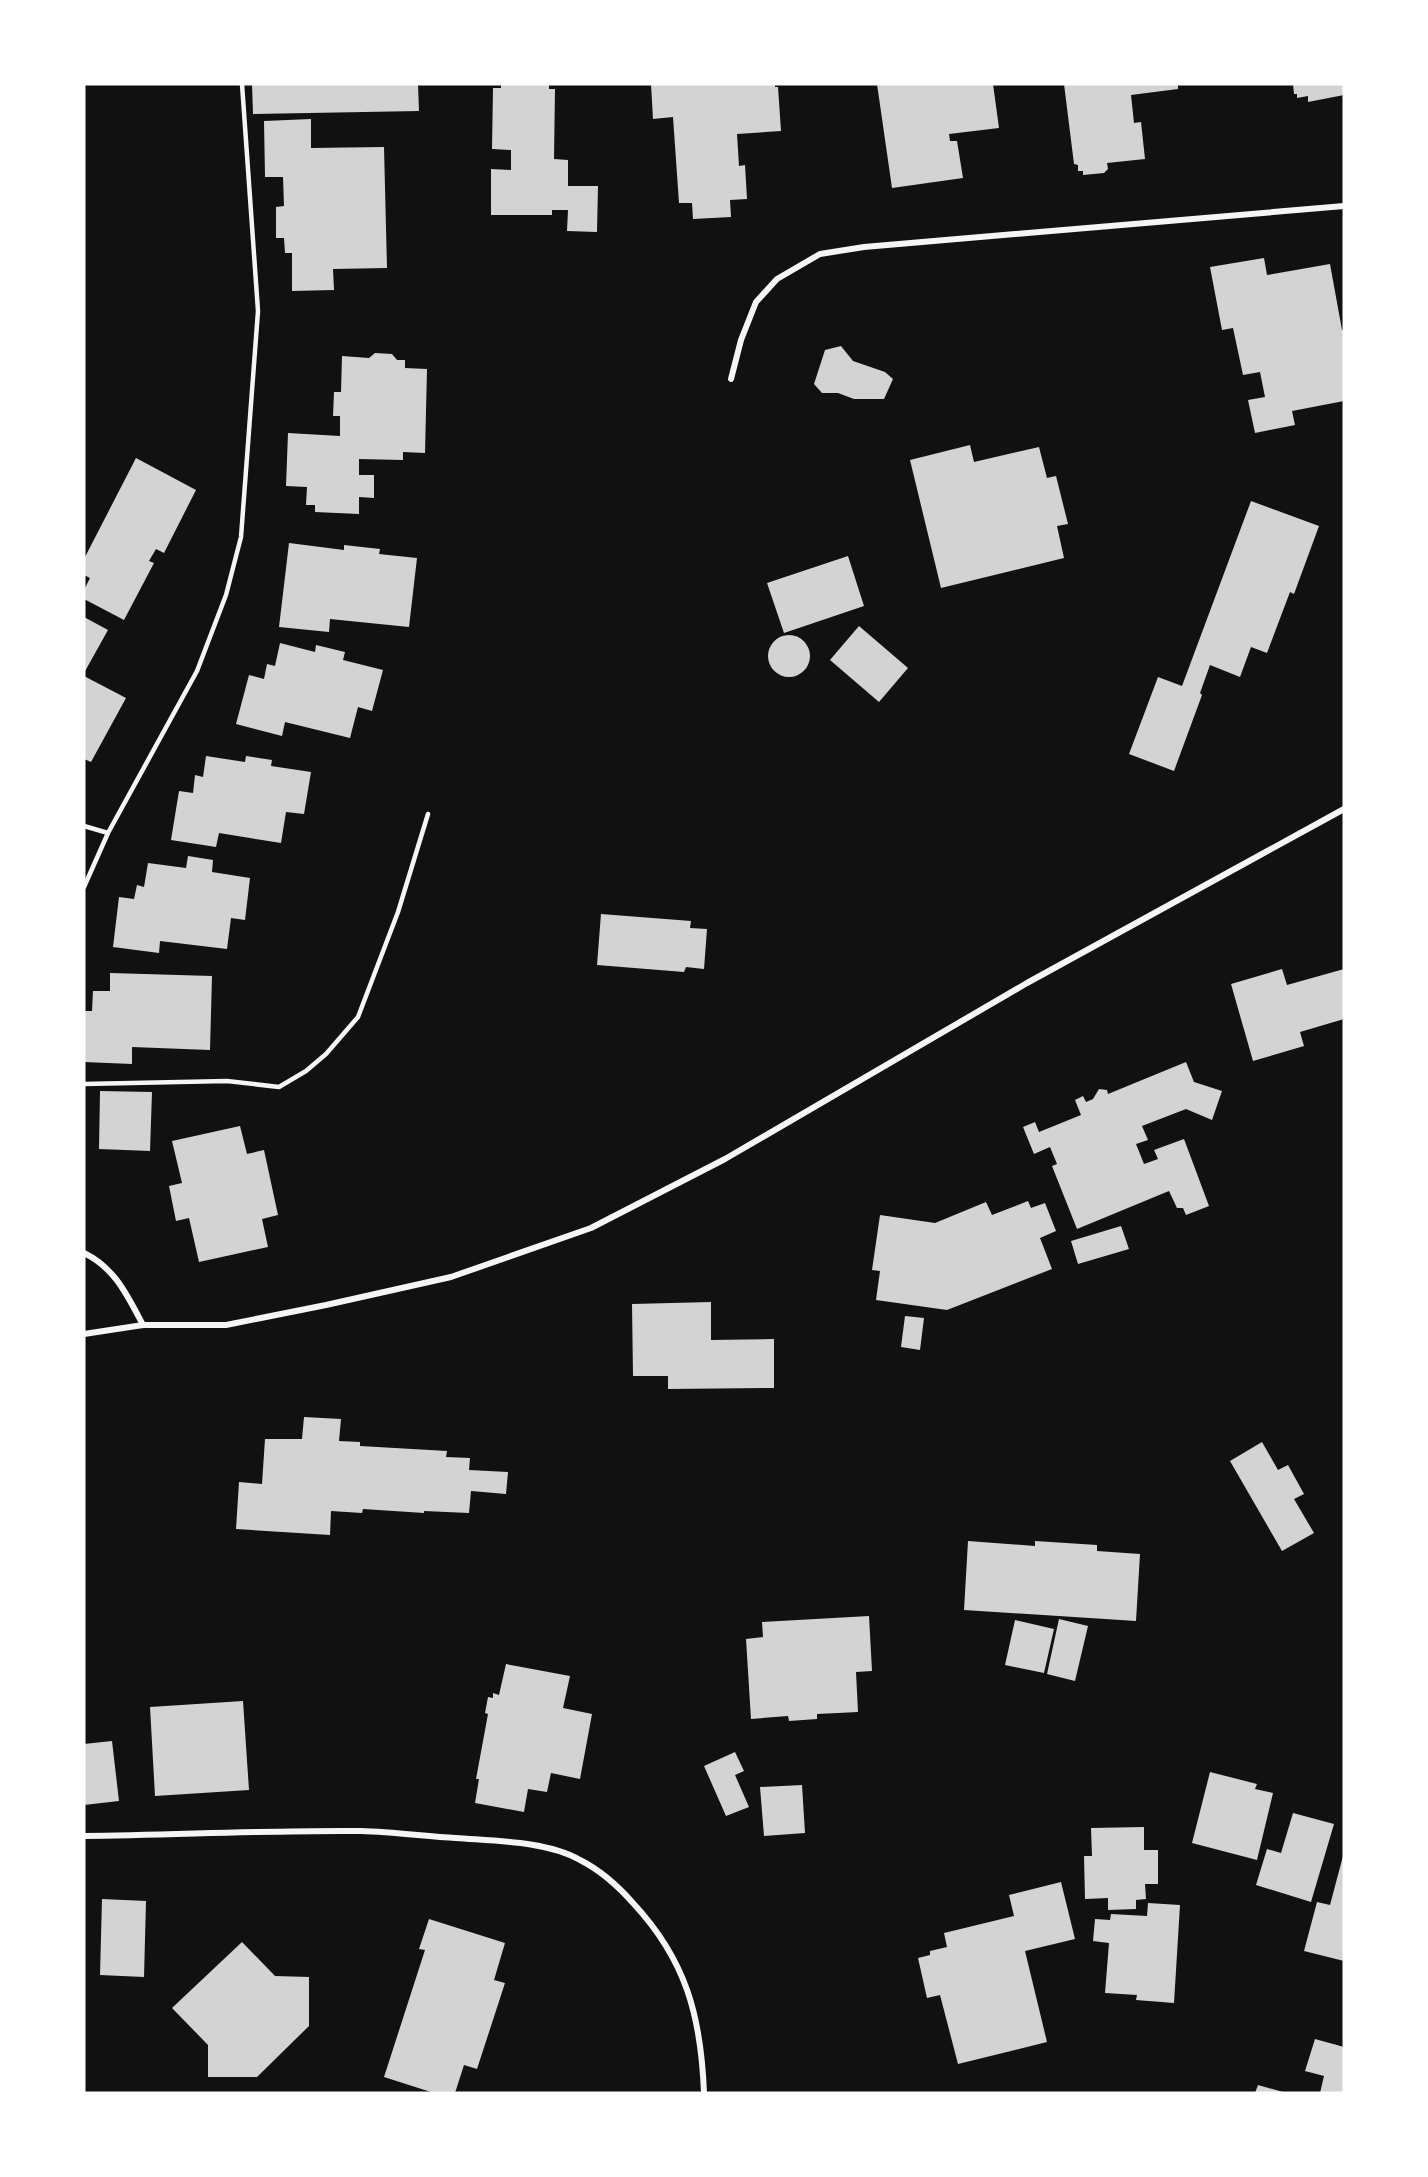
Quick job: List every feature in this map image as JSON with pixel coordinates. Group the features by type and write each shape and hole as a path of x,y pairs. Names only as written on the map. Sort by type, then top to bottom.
{"street":[{"path":"731,379 741,340 756,302 777,279 820,254 864,246 1344,206"},
{"path":"84,1334 142,1325 226,1325 326,1305 451,1277 591,1228 725,1159 1027,983 1344,809"},
{"path":"84,1252 98,1260 116,1277 142,1325"},
{"path":"84,1836 362,1832 508,1842 544,1847 579,1859 604,1875 628,1897 649,1920 669,1948 683,1978 694,2012 702,2055 704,2093"}],"lane":[{"path":"84,887 108,833 197,671 226,595 242,537 258,311 242,84"},
{"path":"84,1084 227,1082 279,1087 306,1071 326,1054 358,1017 399,912 428,814"},
{"path":"84,826 108,833"}],"building":[{"path":"252,84 418,84 419,111 253,114"},
{"path":"501,84 549,84 549,89 555,89 554,159 568,160 568,186 598,186 597,232 567,231 568,210 552,210 552,215 491,215 491,169 511,170 511,150 492,149 493,88 501,88"},
{"path":"651,84 775,84 775,87 778,87 781,131 737,134 739,166 745,165 747,199 730,200 731,217 693,219 692,203 679,203 673,117 653,119"},
{"path":"877,84 993,84 999,128 949,134 950,141 957,141 963,178 892,188"},
{"path":"1064,84 1178,84 1178,89 1131,95 1134,123 1141,122 1145,159 1107,163 1108,169 1104,173 1083,175 1083,171 1078,171 1078,165 1074,164"},
{"path":"1293,84 1344,84 1344,95 1308,102 1308,96 1297,98"},
{"path":"311,119 311,148 384,147 387,268 333,269 334,290 292,291 292,253 285,253 284,238 276,238 276,207 284,206 283,177 265,177 264,121"},
{"path":"1264,258 1267,275 1330,264 1342,330 1344,330 1344,401 1292,411 1295,425 1255,433 1248,400 1265,397 1260,372 1243,375 1233,328 1222,330 1210,267"},
{"path":"841,346 853,361 885,372 893,379 884,399 854,399 838,393 822,393 814,384 825,350"},
{"path":"375,353 392,354 397,360 405,360 405,368 427,369 425,453 403,452 403,460 359,459 359,475 374,475 374,498 359,497 359,514 315,512 315,505 306,505 307,487 286,486 288,433 340,436 340,416 333,416 334,392 341,392 342,356 369,358"},
{"path":"970,445 974,462 1039,447 1047,478 1056,476 1068,524 1057,526 1064,558 941,588 910,460"},
{"path":"136,458 196,490 164,553 156,549 149,561 154,563 124,620 84,599 84,590 90,578 84,575 84,559"},
{"path":"1251,501 1319,526 1294,594 1290,592 1267,653 1251,647 1240,677 1210,665 1200,693 1202,695 1174,771 1129,754 1158,677 1182,686"},
{"path":"289,543 344,550 344,545 380,549 379,554 417,558 409,627 330,619 329,632 279,627"},
{"path":"848,556 864,606 784,633 767,583"},
{"path":"84,617 108,630 84,673"},
{"path":"859,626 908,668 879,702 830,660"},
{"path":"789,635 804,641 810,656 804,671 789,677 774,671 768,656 774,641"},
{"path":"280,643 315,652 316,645 345,652 343,660 383,670 372,711 358,707 350,738 285,722 282,736 236,724 249,675 264,679 267,664 275,666"},
{"path":"84,676 126,698 91,762 84,759"},
{"path":"206,756 245,762 246,756 272,760 271,766 311,772 304,814 286,812 281,843 219,833 216,847 171,840 179,791 193,793 195,775 203,777"},
{"path":"188,856 213,860 212,872 250,878 245,920 231,918 227,949 160,941 159,953 113,947 119,897 134,899 137,885 144,887 148,863 186,868"},
{"path":"601,914 691,921 690,928 707,929 704,969 686,967 684,972 597,965"},
{"path":"1282,969 1287,985 1344,969 1344,1019 1300,1032 1304,1046 1253,1061 1231,984"},
{"path":"110,973 212,976 210,1050 132,1047 132,1064 84,1062 84,1011 92,1011 93,991 110,991"},
{"path":"1186,1062 1194,1082 1222,1091 1212,1120 1186,1109 1142,1126 1148,1140 1136,1144 1144,1164 1158,1159 1154,1150 1184,1139 1209,1206 1186,1215 1183,1208 1177,1208 1169,1191 1077,1229 1052,1166 1057,1164 1050,1147 1034,1154 1023,1127 1035,1122 1039,1132 1081,1115 1075,1100 1083,1096 1086,1102 1093,1099 1099,1089 1107,1090 1108,1094"},
{"path":"100,1091 152,1092 150,1151 99,1149"},
{"path":"240,1126 247,1154 264,1150 278,1215 262,1219 268,1247 199,1262 189,1218 176,1221 169,1186 182,1183 172,1141"},
{"path":"1028,1201 1031,1208 1045,1203 1056,1231 1040,1238 1052,1269 947,1310 876,1300 880,1271 872,1270 880,1215 935,1223 986,1202 992,1215"},
{"path":"1121,1226 1129,1249 1078,1264 1071,1241"},
{"path":"711,1302 711,1340 774,1339 774,1388 668,1389 668,1376 633,1376 632,1304"},
{"path":"905,1316 924,1318 920,1350 901,1347"},
{"path":"304,1417 341,1419 339,1441 360,1442 360,1446 447,1451 446,1457 470,1458 469,1470 508,1472 506,1494 471,1491 469,1513 363,1509 362,1513 331,1511 330,1535 236,1529 239,1482 262,1484 265,1439 302,1439"},
{"path":"1262,1442 1278,1470 1288,1465 1304,1494 1294,1499 1314,1533 1282,1551 1230,1461"},
{"path":"968,1541 1035,1546 1035,1541 1097,1545 1097,1551 1140,1554 1136,1621 964,1610"},
{"path":"869,1616 872,1671 856,1672 858,1712 817,1714 817,1719 789,1721 788,1716 751,1719 746,1639 763,1637 762,1622"},
{"path":"1059,1619 1088,1626 1075,1681 1047,1674"},
{"path":"1015,1620 1054,1629 1044,1673 1005,1665"},
{"path":"506,1664 570,1676 563,1708 592,1714 580,1779 551,1773 547,1792 528,1789 524,1812 475,1803 479,1779 476,1779 488,1714 485,1713 488,1697 493,1698 493,1693 499,1695"},
{"path":"243,1701 249,1790 155,1796 150,1707"},
{"path":"112,1741 119,1801 84,1805 84,1744"},
{"path":"735,1752 744,1771 735,1775 749,1807 726,1816 704,1766"},
{"path":"1210,1772 1257,1784 1255,1789 1273,1793 1257,1860 1192,1843"},
{"path":"802,1785 805,1833 764,1836 760,1787"},
{"path":"1293,1813 1334,1824 1311,1902 1256,1885 1267,1849 1281,1853"},
{"path":"1144,1827 1144,1850 1158,1850 1158,1884 1145,1884 1146,1899 1136,1900 1136,1909 1108,1910 1108,1898 1085,1899 1084,1856 1092,1856 1091,1828"},
{"path":"1343,1856 1344,1961 1304,1951 1317,1902 1330,1905"},
{"path":"1061,1882 1075,1939 1025,1951 1047,2042 958,2064 940,1995 927,1998 918,1958 930,1955 930,1951 947,1947 944,1933 1014,1916 1009,1895"},
{"path":"102,1899 146,1901 144,1977 100,1975"},
{"path":"1148,1903 1180,1905 1174,2003 1136,2000 1137,1995 1105,1993 1109,1943 1093,1941 1095,1919 1110,1920 1111,1914 1147,1916"},
{"path":"429,1919 505,1943 494,1980 505,1983 477,2069 464,2065 455,2093 434,2093 384,2077 425,1950 419,1949"},
{"path":"242,1942 275,1976 309,1977 309,2026 257,2077 208,2077 208,2045 172,2008"},
{"path":"1315,2039 1344,2047 1344,2093 1320,2093 1324,2076 1305,2071"},
{"path":"1258,2085 1283,2092 1283,2093 1255,2093"}]}
